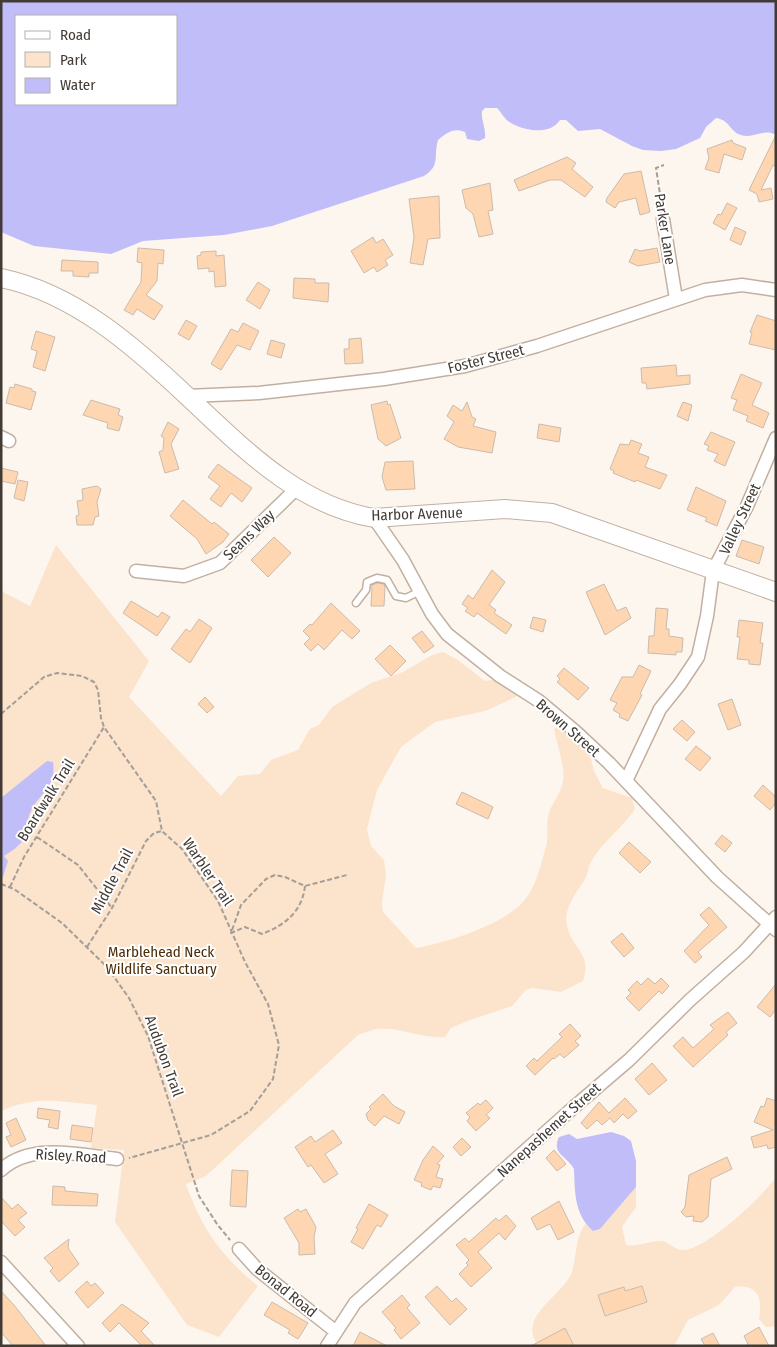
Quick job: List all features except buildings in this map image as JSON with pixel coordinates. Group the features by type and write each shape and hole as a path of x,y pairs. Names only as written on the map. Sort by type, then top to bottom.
{"main road":[{"name":"Harbor Avenue","path":"1,278 40,289 87,314 187,396 247,452 316,500 353,514 374,518 506,509 552,513 572,518 713,571 776,592"}],"street":[{"name":"Parker Lane","path":"663,219 676,299"},
{"name":"Foster Street","path":"187,396 269,392 384,379 465,366 640,313 676,299 727,285 742,284 776,290"},
{"name":"Valley Street","path":"713,571 747,506 776,438"},
{"name":"Seans Way","path":"136,571 184,576 220,563 297,488"},
{"name":"Brown Street","path":"374,518 403,560 432,614 447,634 500,676 539,702 582,739 626,781 677,837 773,924"},
{"path":"626,781 660,709 698,657 707,616 713,571"},
{"name":"Nanepashemet Street","path":"327,1346 335,1331 356,1303 629,1060 690,1000 773,924"},
{"name":"Risley Road","path":"1,1170 10,1162 29,1153 117,1159"},
{"name":"Bonad Road","path":"238,1249 257,1269 335,1331"},
{"path":"1,1262 78,1346"}],"lane":[{"path":"356,603 366,590 367,582 377,578 387,580 396,596 406,598 420,592"}],"path":[{"name":"Parker Lane","path":"663,219 656,168 664,165"},
{"name":"Warbler Trail","path":"1,714 44,677 57,673 82,676 94,682 98,690 101,718 104,727 156,801 162,831 182,849 218,901 231,933 268,1004 274,1021 279,1045 277,1067 268,1088 250,1112 211,1135 130,1158 117,1159"},
{"name":"Boardwalk Trail","path":"10,887 37,837 104,727"},
{"name":"Middle Trail","path":"87,947 112,908 146,841 154,833 162,831"},
{"path":"37,837 78,865 112,908"},
{"path":"231,933 241,905 266,879 275,875 285,877 305,886 347,875"},
{"name":"Audubon Trail","path":"1,884 10,887 62,923 107,966 148,1036 199,1196 217,1224 238,1249"},
{"path":"231,933 245,928 262,934 274,929 287,920 303,902 305,886"}],"green space":[{"name":"Marblehead Neck Wildlife Sanctuary","path":"56,545 149,661 129,697 221,796 238,776 260,774 271,760 298,750 310,729 319,725 332,707 371,683 403,672 432,655 443,652 458,660 485,681 499,679 517,692 516,697 485,711 435,722 401,747 377,790 367,829 371,846 384,860 386,875 382,902 383,912 416,948 473,932 502,918 514,910 528,896 538,876 546,846 548,816 563,781 562,762 554,729 561,725 571,727 591,759 594,771 603,788 632,798 635,809 593,858 586,877 567,912 567,926 573,941 581,952 585,964 583,981 561,992 532,988 526,990 512,1006 451,1028 445,1037 386,1029 375,1029 358,1035 206,1176 186,1184 199,1215 214,1241 233,1264 258,1286 219,1337 187,1325 115,1222 124,1150 91,1148 97,1105 37,1101 1,1111 1,591 30,606"},
{"path":"776,1177 776,1326 766,1327 759,1319 759,1299 754,1291 749,1288 735,1287 719,1305 688,1320 674,1346 539,1346 533,1335 533,1326 543,1307 560,1290 572,1272 578,1241 585,1224 593,1231 600,1229 636,1187 636,1207 622,1227 626,1245 660,1241 684,1250 706,1241 734,1220 760,1196"}],"water":[{"path":"1,1 776,1 776,135 763,133 750,136 741,135 734,131 727,123 716,118 706,127 700,138 676,149 661,151 643,150 600,129 578,131 566,120 560,120 550,128 543,130 528,129 508,121 497,108 485,108 482,114 485,138 479,141 467,139 465,132 457,130 447,133 438,140 435,164 424,176 272,226 224,235 143,241 111,254 34,246 1,232"},
{"path":"47,761 53,762 52,779 32,809 28,819 25,838 4,856 8,861 3,877 1,877 1,798"},
{"path":"611,1132 624,1136 631,1141 636,1161 636,1187 600,1229 593,1231 579,1210 575,1194 574,1169 558,1151 557,1143 559,1137 569,1134 577,1139"}]}
